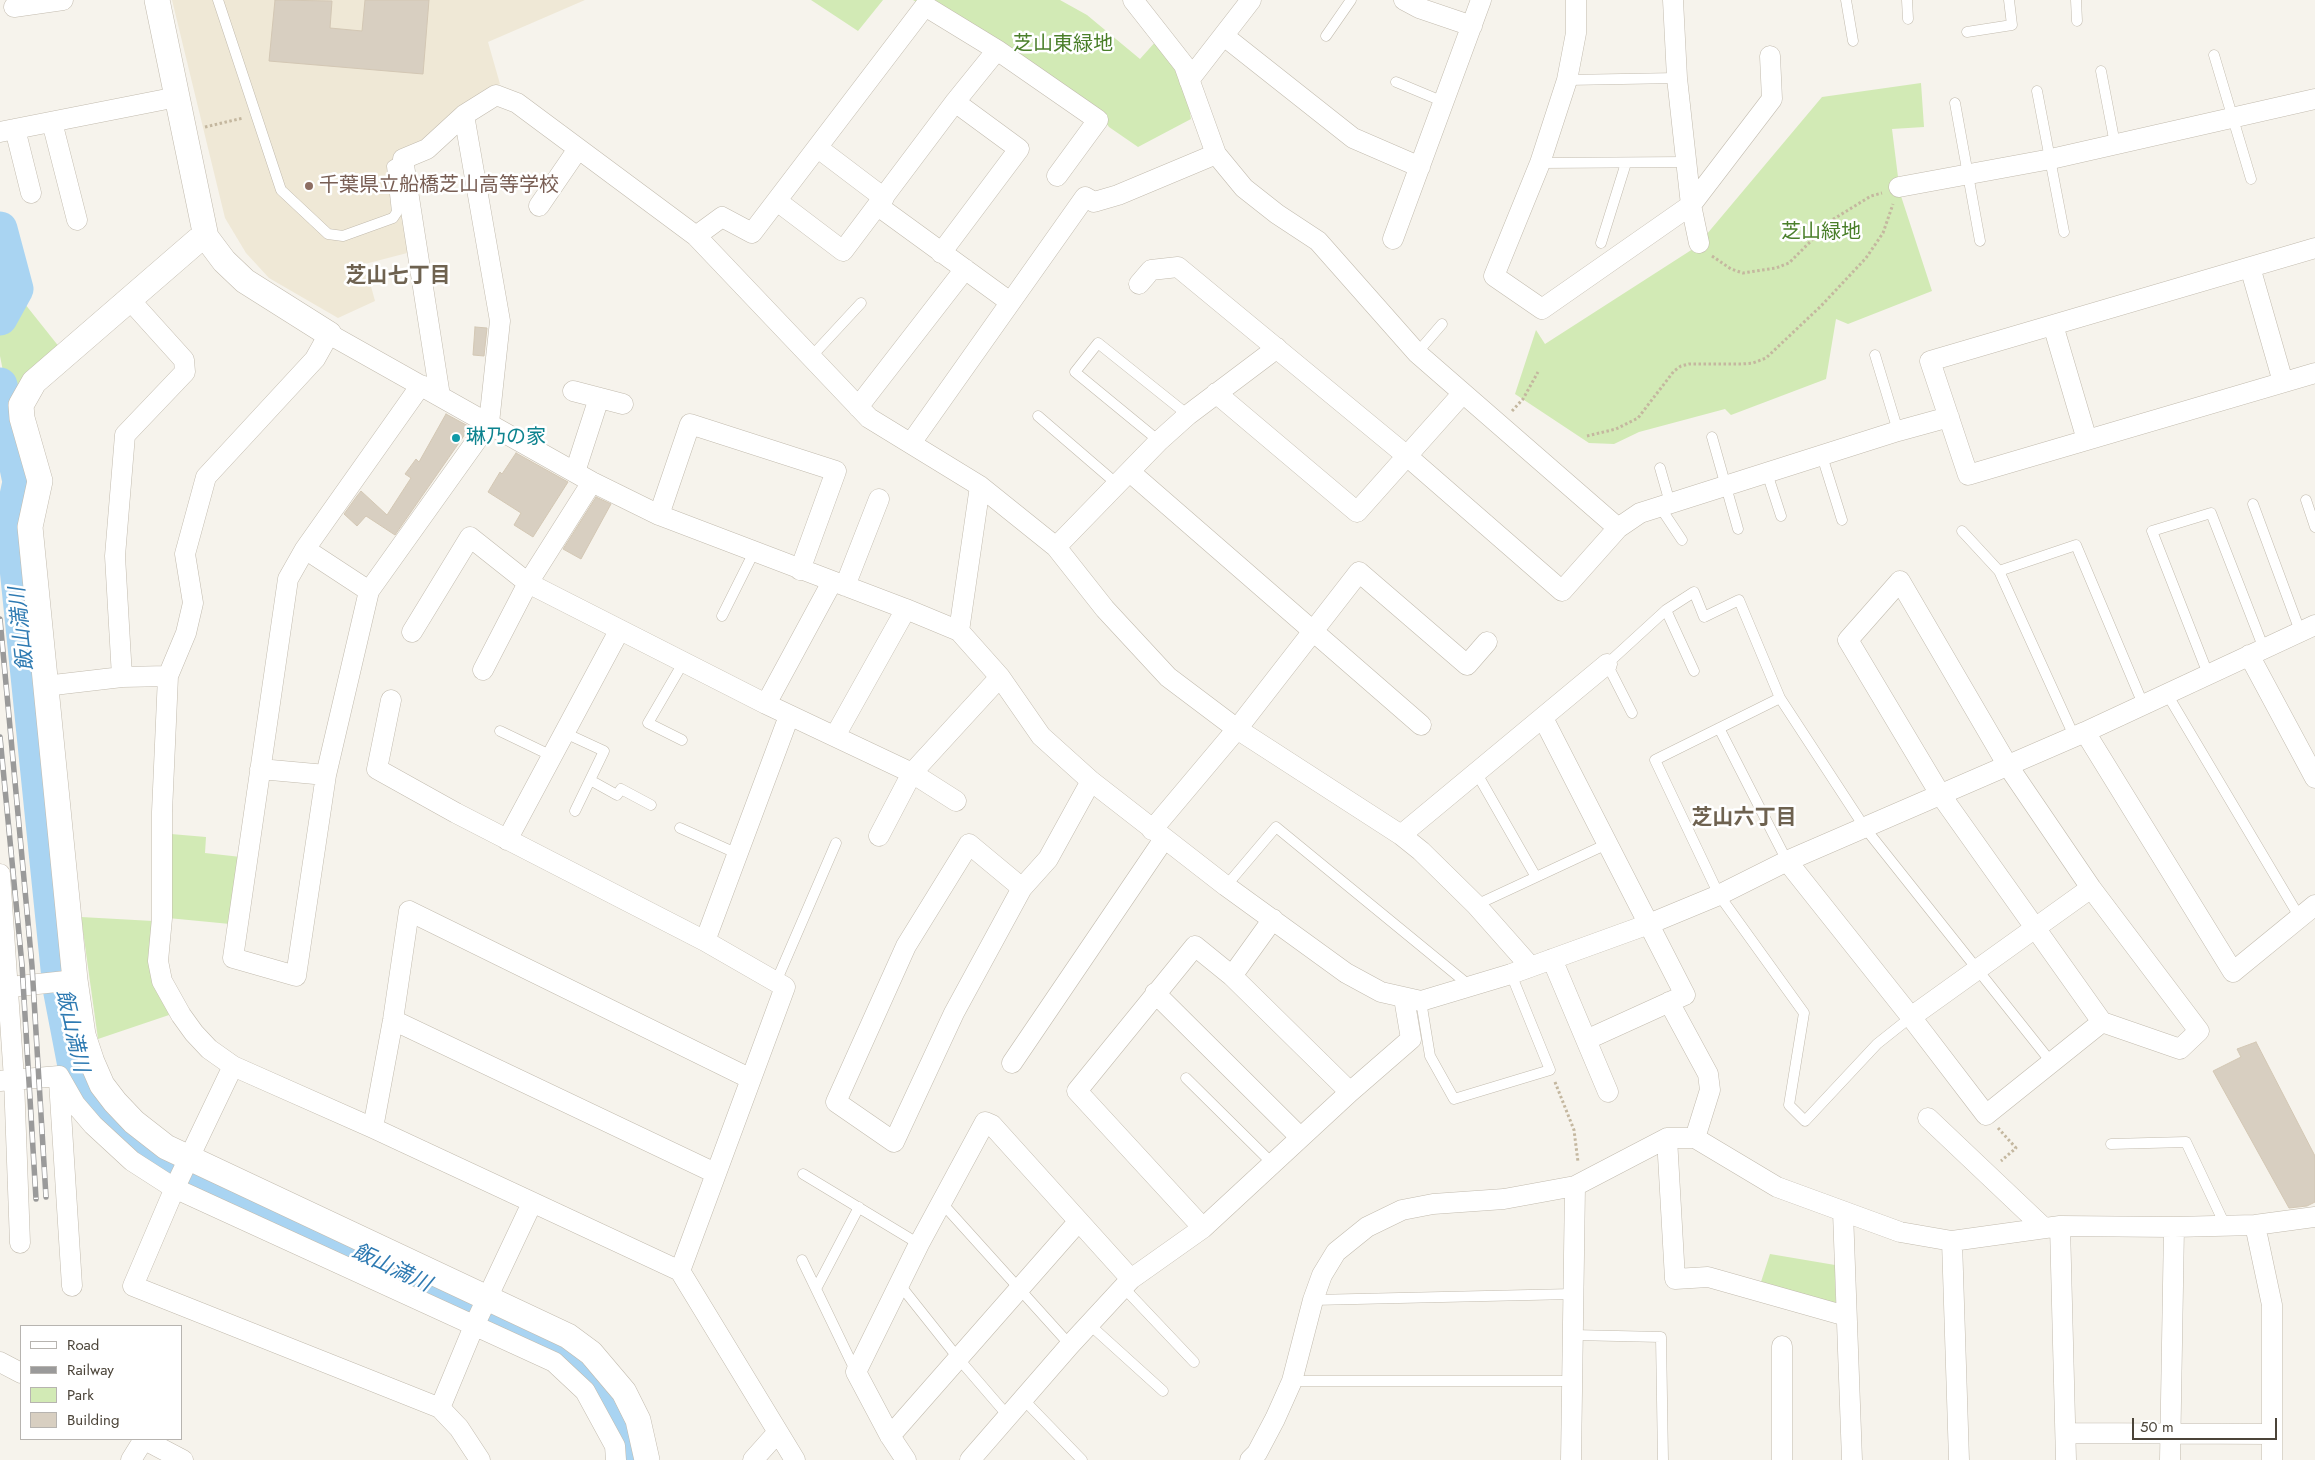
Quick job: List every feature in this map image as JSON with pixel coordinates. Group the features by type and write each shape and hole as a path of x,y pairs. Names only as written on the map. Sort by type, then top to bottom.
{"street":[{"path":"14,7 63,0"},
{"path":"157,0 206,237 224,261 245,281 329,334 583,477 659,515 959,631 1000,677 1041,736 1091,781 1226,886 1346,974 1381,992 1413,1000 1471,987 1649,924 1719,895 1787,861 2080,734 2308,628"},
{"path":"1133,0 1184,65 1216,154 1244,188 1277,214 1318,241 1417,353 1618,528"},
{"path":"1190,80 1251,0"},
{"path":"1404,0 1419,8 1472,26"},
{"path":"1393,239 1481,0"},
{"path":"1576,0 1576,33 1567,80 1540,163 1494,276 1542,309 1692,205 1772,100 1770,56"},
{"path":"1673,0 1677,78 1692,205 1699,244"},
{"path":"696,236 722,217 752,233 925,6 997,50 1098,120 1057,176"},
{"path":"1224,36 1353,138 1420,167"},
{"path":"777,201 844,252 955,102 997,50"},
{"path":"440,396 403,159 427,149 464,115 496,95 517,103 696,236 869,418 980,486 1056,547 1106,609 1168,677 1237,729 1401,835 1421,850 1476,905 1530,966"},
{"path":"31,193 7,131 177,97"},
{"path":"1899,187 1966,173 2051,159 2315,99"},
{"path":"941,253 1019,149 955,102"},
{"path":"421,385 305,550 288,579 233,958 296,976 326,775 369,592 489,423 500,321 464,115"},
{"path":"52,122 77,220"},
{"path":"818,148 941,253 1010,302"},
{"path":"539,206 578,149"},
{"path":"911,442 1085,197 1094,202 1118,195 1216,154"},
{"path":"181,1174 148,1135 115,1102 102,1085 64,981 45,686 30,527 40,482 22,418 21,405 34,382 198,240 206,237"},
{"path":"2315,248 1930,361 1968,475 2315,373"},
{"path":"2250,266 2283,382"},
{"path":"1139,284 1151,270 1178,267 1407,456 1562,591 1618,528 1640,513 1898,431 1949,418"},
{"path":"858,407 964,269"},
{"path":"122,677 115,556 125,435 185,372 184,360 129,299"},
{"path":"2054,325 2087,440"},
{"path":"329,334 315,359 206,477 185,554 193,603 186,633 168,676 162,812 162,918 158,962 162,981 185,1021 209,1049 233,1066 373,1128 680,1271 795,1460"},
{"path":"1056,547 1159,441 1188,415 1277,348"},
{"path":"573,391 623,404"},
{"path":"1216,393 1357,512 1463,393"},
{"path":"483,670 583,477 599,398"},
{"path":"659,515 690,424 836,471 800,570"},
{"path":"1124,478 1313,631 1421,725"},
{"path":"959,631 980,486"},
{"path":"766,704 839,584 878,499"},
{"path":"412,632 470,537 528,583 789,716 912,773 956,801"},
{"path":"305,550 369,592"},
{"path":"1012,1063 1158,834 1359,572 1467,665 1487,642"},
{"path":"1900,581 2008,766 2091,888 2199,1030 2180,1048 2102,1022 1940,794 1848,640 1900,581"},
{"path":"835,736 906,609"},
{"path":"508,840 619,631"},
{"path":"2256,652 2315,778"},
{"path":"1401,835 1607,664"},
{"path":"45,686 122,677 168,676"},
{"path":"879,836 912,773 1000,677"},
{"path":"390,700 377,769 508,840 706,941 785,987 680,1271"},
{"path":"706,941 789,716"},
{"path":"1543,718 1685,995 1586,1040"},
{"path":"2080,734 2233,972 2307,912"},
{"path":"260,769 326,775"},
{"path":"1022,888 969,844 906,946 836,1102 894,1142 954,1013 1022,888 1048,859 1091,781"},
{"path":"1787,861 1986,1115 2102,1022"},
{"path":"0,874 7,1080 20,1243"},
{"path":"1911,1017 2091,888"},
{"path":"373,1128 394,1020 409,911 752,1079"},
{"path":"1232,976 1273,919"},
{"path":"1203,1228 1077,1091 1195,946 1232,976 1350,1092"},
{"path":"1552,959 1608,1092"},
{"path":"4,988 64,981"},
{"path":"1155,993 1300,1137"},
{"path":"970,1460 1070,1345 1127,1283 1203,1228 1300,1137 1411,1039 1413,1000"},
{"path":"1669,1002 1708,1074 1710,1090 1695,1138"},
{"path":"394,1020 715,1173"},
{"path":"233,1066 181,1174 134,1286 440,1408 459,1428 480,1460"},
{"path":"7,1080 59,1076"},
{"path":"59,1076 75,1104 93,1125 132,1161 181,1174 481,1312 568,1336 591,1352 624,1392 638,1420 647,1460"},
{"path":"59,1076 72,1286"},
{"path":"1928,1118 2052,1227 2066,1433 2066,1460"},
{"path":"906,1460 890,1436 856,1372 919,1244 984,1122 992,1125 1078,1222 1127,1283"},
{"path":"1667,1138 1675,1279 1708,1277 1846,1316"},
{"path":"1250,1460 1257,1453 1292,1381 1313,1300 1322,1275 1336,1252 1366,1227 1402,1210 1433,1204 1504,1199 1578,1184 1667,1138 1695,1138 1777,1187 1843,1212 1900,1232 1952,1241 2052,1227 2174,1228 2256,1225 2315,1217"},
{"path":"1571,1460 1572,1294 1578,1184"},
{"path":"440,1408 481,1312 532,1203"},
{"path":"1843,1212 1852,1460"},
{"path":"890,1436 1078,1222"},
{"path":"2256,1225 2272,1305 2272,1460"},
{"path":"2170,1460 2174,1228"},
{"path":"1952,1241 1959,1460"},
{"path":"481,1312 554,1362 585,1392 606,1427 614,1446 616,1460"},
{"path":"1782,1346 1782,1460"},
{"path":"0,1362 20,1372"},
{"path":"754,1460 778,1432"},
{"path":"2066,1433 2171,1432 2272,1434"},
{"path":"130,1460 143,1440"},
{"path":"146,1440 183,1460"}],"lane":[{"path":"218,0 281,190 328,234 343,236 393,218 397,212 392,166 403,159"},
{"path":"1326,36 1351,0"},
{"path":"1846,0 1853,41"},
{"path":"1907,0 1908,19"},
{"path":"1968,32 2012,25 2009,0"},
{"path":"2076,0 2077,21"},
{"path":"2214,55 2251,179"},
{"path":"2101,71 2115,144"},
{"path":"1567,80 1677,78"},
{"path":"1396,82 1444,102"},
{"path":"2037,91 2064,232"},
{"path":"1955,103 1966,173 1980,241"},
{"path":"1540,163 1687,162"},
{"path":"1601,243 1626,163"},
{"path":"812,357 861,303"},
{"path":"1417,353 1442,324"},
{"path":"1159,441 1075,372 1098,344 1188,415"},
{"path":"1875,355 1898,431"},
{"path":"1038,416 1124,478"},
{"path":"1712,437 1738,529"},
{"path":"1822,456 1842,520"},
{"path":"1660,468 1665,505 1682,540"},
{"path":"1767,473 1781,516"},
{"path":"2306,500 2315,527"},
{"path":"2252,504 2308,628"},
{"path":"2208,674 2152,531 2211,513 2256,652"},
{"path":"1962,531 1999,571 2080,734"},
{"path":"1999,571 2076,545 2142,704"},
{"path":"722,616 754,552"},
{"path":"1632,712 1607,664 1666,610 1694,592 1704,617 1739,600 1780,698 1865,828 2051,1062"},
{"path":"1666,610 1694,671"},
{"path":"682,740 648,723 683,663"},
{"path":"2167,694 2307,912"},
{"path":"1780,698 1654,760 1719,895 1804,1013 1789,1105 1805,1121 1877,1044 1911,1017"},
{"path":"1719,728 1787,861"},
{"path":"500,731 552,756"},
{"path":"565,733 604,752 575,811"},
{"path":"1476,772 1536,877"},
{"path":"590,780 617,795 620,789 651,805"},
{"path":"1226,886 1276,827 1471,987"},
{"path":"680,828 738,854"},
{"path":"776,982 836,843"},
{"path":"1476,905 1607,844"},
{"path":"1413,1000 1430,1056 1454,1099 1550,1070 1511,974"},
{"path":"1186,1078 1273,1164"},
{"path":"2111,1144 2186,1142 2225,1225"},
{"path":"802,1174 919,1244"},
{"path":"941,1202 1070,1345"},
{"path":"816,1289 859,1207"},
{"path":"802,1260 856,1372"},
{"path":"1127,1283 1194,1362"},
{"path":"900,1284 958,1358 1008,1416"},
{"path":"1313,1300 1572,1294"},
{"path":"1090,1325 1163,1391"},
{"path":"1573,1335 1661,1337 1663,1460"},
{"path":"1292,1381 1572,1381"},
{"path":"1023,1399 1082,1460"}],"path":[{"path":"197,129 256,116"},
{"path":"1699,244 1719,262 1743,273 1776,268 1789,263 1832,220 1871,196 1899,187"},
{"path":"1587,436 1616,429 1638,418 1674,371 1681,366 1689,364 1748,363 1766,358 1821,306 1866,258 1883,232 1899,187"},
{"path":"1501,425 1523,399 1538,372"},
{"path":"1550,1070 1574,1130 1578,1184"},
{"path":"1986,1115 2016,1148"}],"shaded area":[{"name":"千葉県立船橋芝山高等学校","path":"172,0 585,0 488,42 500,84 475,97 424,144 397,154 411,252 365,264 375,301 338,318 269,278 246,253 225,218"}],"green space":[{"path":"811,0 883,0 858,31"},
{"name":"芝山東緑地","path":"913,0 1060,0 1087,15 1140,59 1157,40 1185,83 1191,119 1138,147 1109,127 1101,116"},
{"name":"芝山緑地","path":"1921,83 1924,127 1892,129 1900,193 1932,291 1848,324 1836,319 1826,379 1731,415 1725,409 1639,432 1614,444 1589,443 1515,394 1536,330 1545,344 1696,247 1822,97"},
{"path":"21,299 60,348 8,396 0,356 0,334"},
{"path":"171,834 206,837 205,853 241,857 230,924 168,918"},
{"path":"81,917 153,921 165,1005 169,1015 98,1039"},
{"path":"1770,1254 1835,1265 1836,1306 1759,1288"}],"building":[{"path":"275,0 332,1 330,28 362,31 365,0 429,0 423,74 269,61"},
{"path":"475,327 487,328 484,356 473,355"},
{"path":"446,414 470,427 395,535 366,516 357,526 344,514 357,496 361,491 387,515 411,478 405,474 416,459 419,462"},
{"path":"516,453 568,482 533,537 514,525 521,513 488,492 500,472 502,474"},
{"path":"596,497 611,504 581,559 563,549"},
{"path":"2256,1042 2315,1156 2315,1202 2307,1206 2289,1208 2213,1071 2241,1057 2237,1049"}],"waterway":[{"name":"飯山満川","path":"0,229 16,289 0,318"},
{"name":"飯山満川","path":"0,385 20,482 12,519 60,988 75,1066 87,1091 120,1131 139,1148 160,1162 538,1337 581,1363 610,1401 621,1424 631,1460"}],"railway":[{"path":"0,619 32,966 46,1197"},
{"path":"0,737 22,965 36,1199"}],"place":[{"name":"千葉県立船橋芝山高等学校","path":"309,186"},
{"name":"琳乃の家","path":"456,438"}],"district":[{"name":"芝山七丁目","path":"398,277"},
{"name":"芝山六丁目","path":"1744,819"}]}
